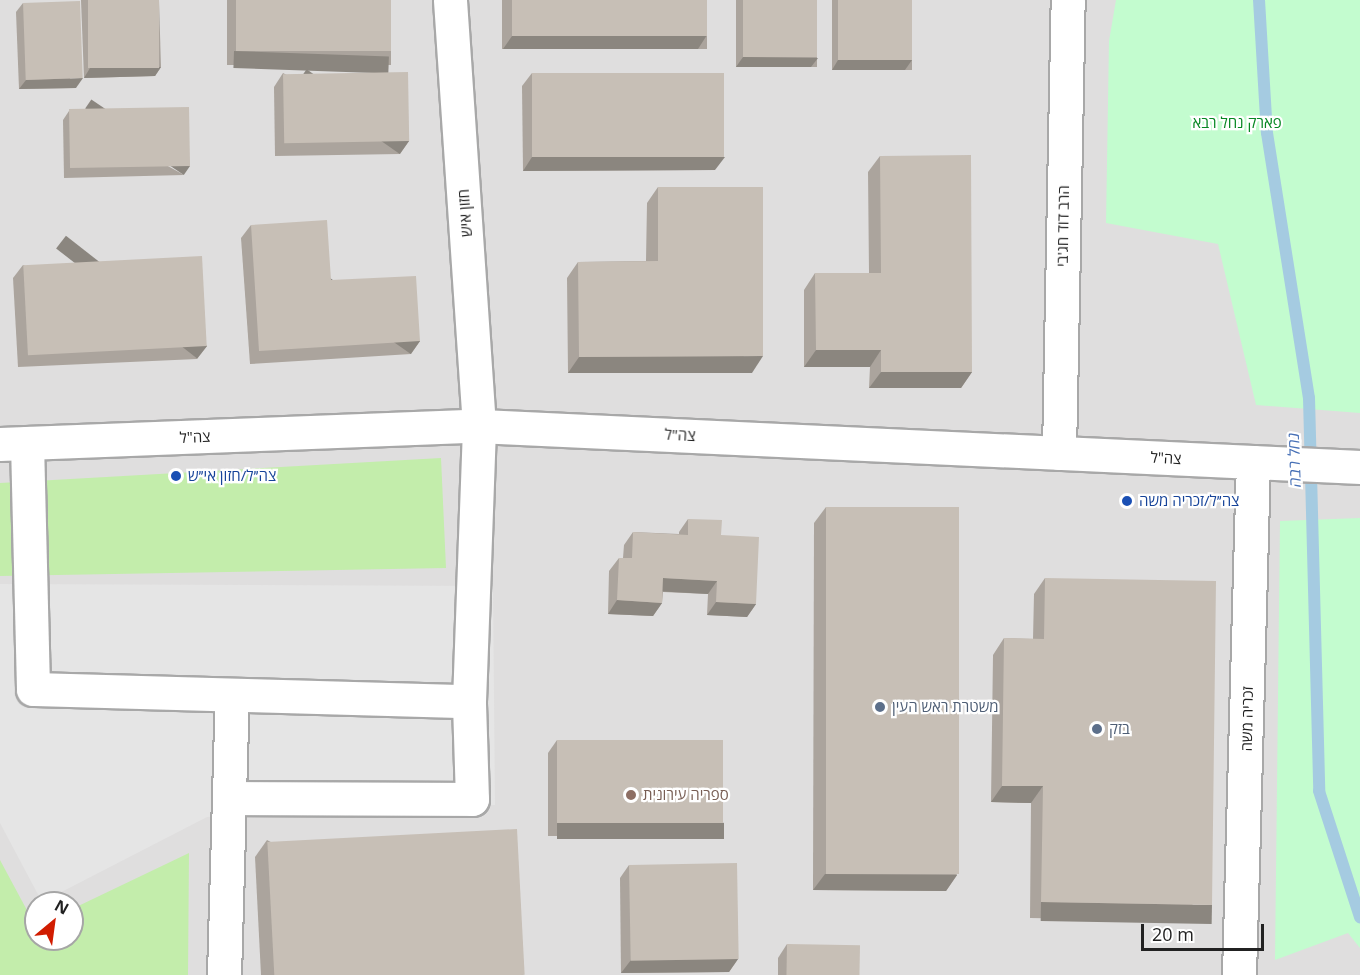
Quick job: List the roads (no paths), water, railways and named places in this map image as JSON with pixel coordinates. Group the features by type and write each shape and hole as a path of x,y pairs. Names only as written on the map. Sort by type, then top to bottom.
{"street":[{"name":"חזון איש","path":"229,798 472,799 469,701 479,426 450,0"},
{"name":"הרב דוד חג'בי","path":"1059,453 1068,0"},
{"name":"צה\"ל","path":"13,444 479,426 1360,467"},
{"path":"13,444 33,689 232,697 469,701"},
{"name":"זכריה משה","path":"1239,975 1253,462"},
{"path":"224,975 232,697"}],"waterway":[{"name":"נחל רבה","path":"1259,0 1267,133 1309,398 1319,791 1360,917"}],"place":[{"name":"צה״ל/חזון אי״ש","path":"176,476"},
{"name":"צה״ל/זכריה משה","path":"1127,501"},
{"name":"משטרת ראש העין","path":"880,707"},
{"name":"בזק","path":"1097,729"},
{"name":"ספריה עירונית","path":"631,795"}],"park label":[{"name":"פארק נחל רבא","path":"1237,123"}]}
